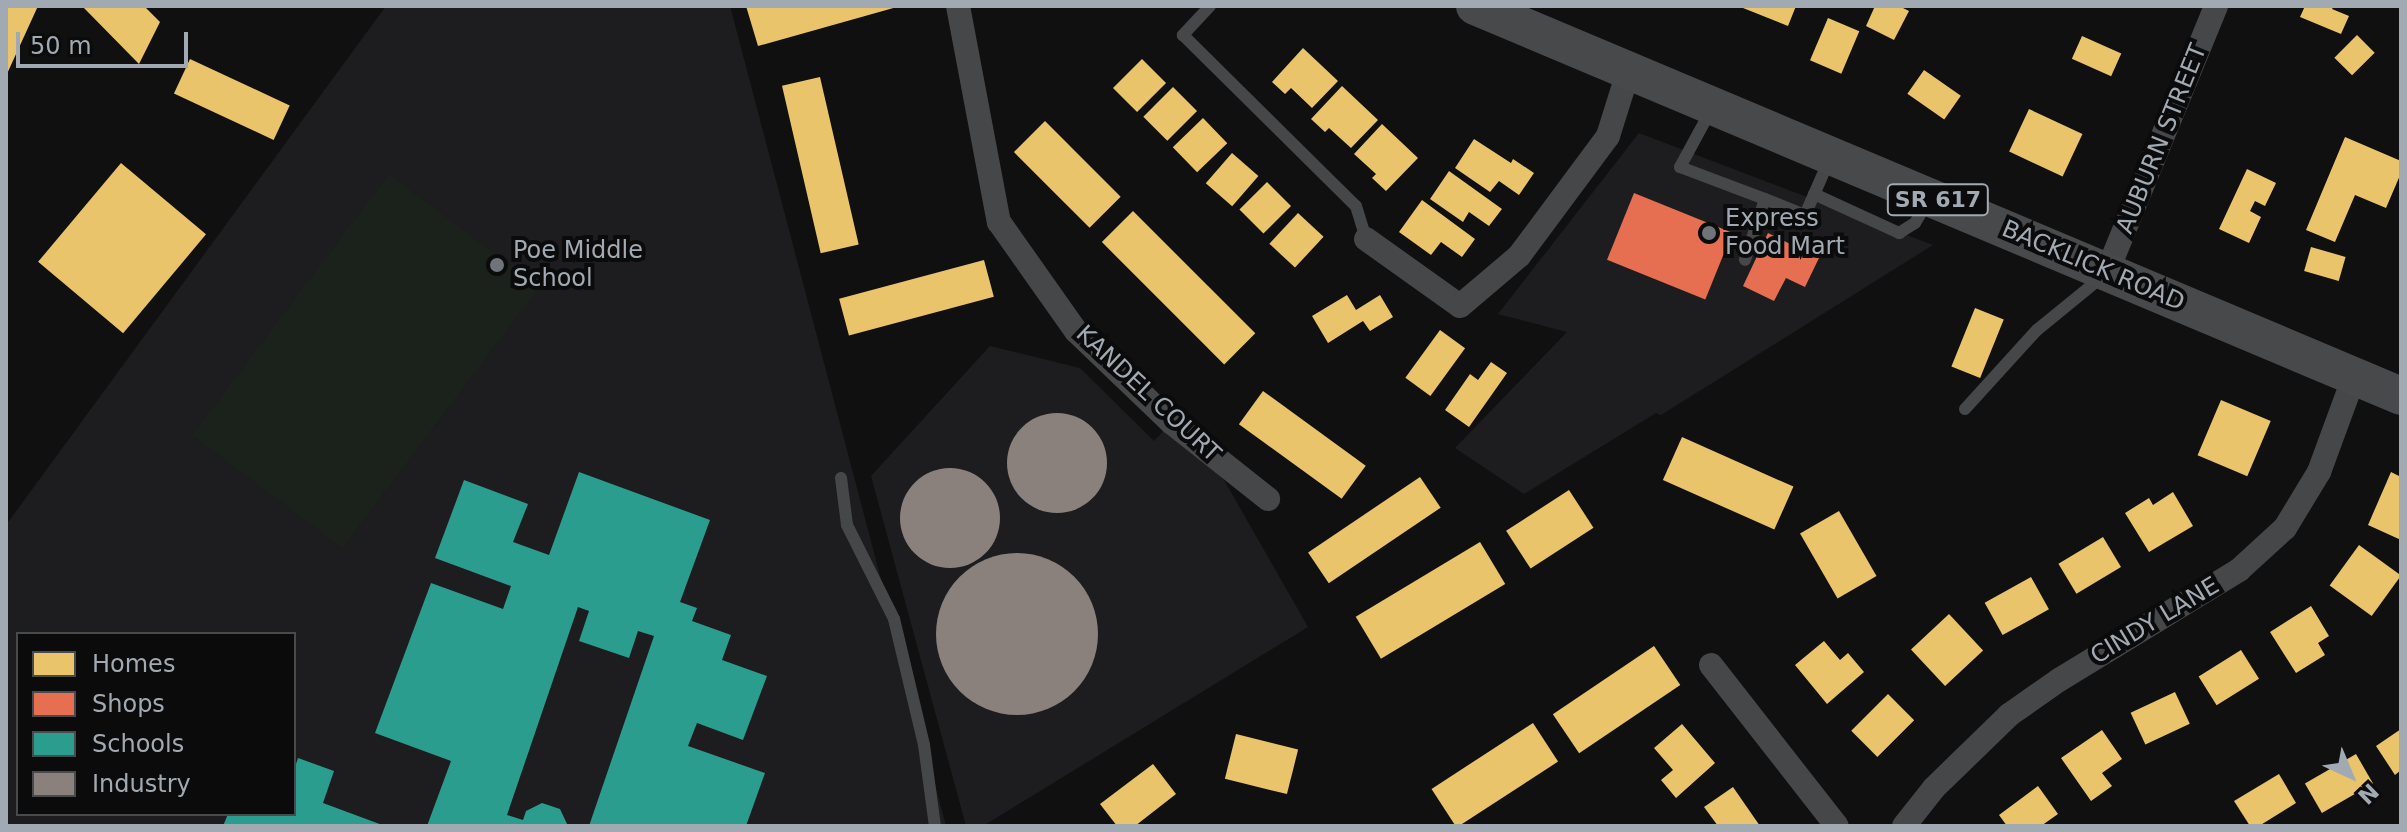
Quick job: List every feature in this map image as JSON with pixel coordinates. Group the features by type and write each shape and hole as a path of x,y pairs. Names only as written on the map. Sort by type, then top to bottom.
{"main road":[{"name":"BACKLICK ROAD","path":"1497,10 1628,72 2401,396"}],"street":[{"name":"KANDEL COURT","path":"958,6 999,222 1076,331 1171,422 1268,499"},
{"name":"AUBURN STREET","path":"2107,272 2216,6"},
{"path":"1366,239 1460,306 1519,256 1608,136 1628,72"},
{"name":"CINDY LANE","path":"1904,826 1934,788 2009,715 2059,680 2239,570 2277,537 2301,506 2319,472 2354,377"},
{"path":"1711,665 1837,826"}],"lane":[{"path":"1210,6 1183,35 1356,206 1366,239"},
{"path":"1712,107 1680,167 1805,215 1831,156"},
{"path":"1814,194 1899,233 1915,223 1930,197"},
{"path":"1745,260 1765,199"},
{"path":"1965,409 2037,330 2107,272"},
{"path":"841,478 847,525 894,619 924,745 935,826"}],"shaded area":[{"name":"Poe Middle School","path":"386,6 730,6 946,826 6,826 6,525"},
{"path":"1639,133 1933,245 1661,415 1656,413 1524,494 1455,448 1567,332 1498,314"},
{"path":"389,174 539,287 342,548 192,435"},
{"path":"990,346 1080,368 1154,441 1167,427 1224,480 1308,627 983,826 966,826 871,476"}],"building: Homes":[{"path":"6,6 38,6 6,76"},
{"path":"82,6 144,6 160,22 139,64"},
{"path":"746,6 897,6 897,7 758,46"},
{"path":"1738,6 1796,6 1788,26"},
{"path":"1875,6 1899,6 1909,11 1894,40 1866,26"},
{"path":"2305,6 2334,6 2332,9 2349,16 2341,34 2300,17"},
{"path":"1828,18 1859,31 1841,74 1810,60"},
{"path":"2357,35 2375,53 2352,75 2334,58"},
{"path":"2082,36 2121,53 2111,76 2072,59"},
{"path":"1303,48 1338,81 1312,108 1291,88 1285,94 1272,82"},
{"path":"190,59 290,105 274,140 174,93"},
{"path":"1142,59 1166,83 1137,112 1113,88"},
{"path":"1924,70 1961,96 1944,120 1907,94"},
{"path":"820,77 859,245 821,253 782,86"},
{"path":"1342,86 1378,120 1351,148 1329,128 1325,132 1311,119"},
{"path":"1173,87 1197,111 1167,141 1143,117"},
{"path":"2029,109 2082,134 2063,177 2009,152"},
{"path":"1203,118 1227,143 1197,172 1173,147"},
{"path":"1045,121 1121,197 1090,228 1014,152"},
{"path":"1382,124 1418,158 1386,191 1372,178 1376,174 1354,154"},
{"path":"2345,137 2401,161 2401,173 2386,208 2355,195 2335,242 2306,230"},
{"path":"1474,139 1511,163 1513,159 1534,173 1519,195 1499,181 1490,192 1455,168"},
{"path":"1232,153 1258,176 1232,206 1206,183"},
{"path":"121,163 206,234 123,333 38,262"},
{"path":"2247,169 2276,183 2265,206 2255,201 2250,211 2261,217 2249,243 2219,229"},
{"path":"1449,171 1502,209 1489,226 1469,212 1463,222 1430,199"},
{"path":"1267,182 1291,206 1263,234 1239,210"},
{"path":"1422,200 1475,239 1462,257 1441,242 1431,255 1399,232"},
{"path":"1133,211 1255,333 1224,364 1102,242"},
{"path":"1298,213 1324,237 1295,268 1269,244"},
{"path":"2311,247 2346,257 2339,281 2304,271"},
{"path":"984,260 994,297 849,336 839,299"},
{"path":"1347,295 1356,310 1380,295 1393,317 1370,331 1363,321 1328,343 1312,316"},
{"path":"1975,308 2004,320 1980,378 1951,366"},
{"path":"1440,330 1465,348 1430,396 1405,378"},
{"path":"1491,362 1507,373 1469,427 1445,410 1470,374 1478,380"},
{"path":"1263,391 1366,466 1342,499 1239,424"},
{"path":"2221,400 2271,421 2247,476 2198,455"},
{"path":"1682,437 1793,487 1774,530 1663,480"},
{"path":"2391,472 2401,477 2401,540 2368,525"},
{"path":"1420,477 1441,508 1329,583 1308,552"},
{"path":"1569,490 1594,528 1531,569 1506,531"},
{"path":"2173,492 2193,526 2149,552 2125,513 2149,498 2153,505"},
{"path":"1839,511 1876,576 1838,598 1800,534"},
{"path":"2103,537 2121,567 2076,594 2058,564"},
{"path":"1480,542 1505,584 1381,659 1356,617"},
{"path":"2359,545 2401,576 2372,616 2330,585"},
{"path":"2031,577 2049,609 2003,635 1985,603"},
{"path":"2311,606 2329,636 2318,643 2325,655 2296,673 2270,632"},
{"path":"1949,614 1983,651 1945,686 1911,649"},
{"path":"1824,641 1840,660 1848,653 1864,672 1827,704 1795,665"},
{"path":"1654,646 1680,685 1579,753 1553,714"},
{"path":"2241,650 2259,679 2217,705 2199,676"},
{"path":"2175,692 2190,724 2145,744 2131,713"},
{"path":"1888,694 1914,720 1877,757 1851,731"},
{"path":"1533,723 1558,762 1459,826 1456,826 1432,789"},
{"path":"1682,724 1715,763 1676,798 1661,780 1673,770 1654,748"},
{"path":"2401,729 2401,770 2395,775 2376,746"},
{"path":"2102,730 2122,759 2102,773 2112,786 2091,801 2061,758"},
{"path":"1236,734 1298,749 1287,794 1225,779"},
{"path":"2356,754 2373,783 2322,813 2305,784"},
{"path":"1153,764 1176,794 1135,826 1117,826 1100,804"},
{"path":"2279,774 2296,803 2259,826 2250,826 2234,801"},
{"path":"2038,786 2058,814 2041,826 2007,826 1999,815"},
{"path":"1733,787 1760,826 1718,826 1704,807"}],"building: Shops":[{"path":"1634,193 1732,233 1705,299 1607,260"},
{"path":"1768,233 1819,258 1805,287 1786,278 1774,301 1743,286"}],"building: Schools":[{"path":"579,472 710,520 680,602 697,608 692,621 731,635 722,660 767,676 743,740 697,723 688,746 765,773 746,826 589,826 654,636 638,631 629,658 579,641 589,611 578,607 507,815 523,820 526,811 542,803 560,809 568,826 427,826 451,761 375,733 431,583 503,609 511,586 435,558 464,480 528,504 513,542 549,555"},
{"path":"298,758 334,771 323,803 385,826 223,826 227,816 296,816"}],"building: Industry":[{"path":"1057,413 1076,417 1092,428 1103,444 1107,463 1103,482 1092,498 1076,509 1057,513 1038,509 1022,498 1011,482 1007,463 1011,444 1022,428 1038,417"},
{"path":"950,468 969,472 986,482 996,499 1000,518 996,537 986,554 969,564 950,568 931,564 914,554 904,537 900,518 904,499 914,482 931,472"},
{"path":"1017,553 1048,560 1074,577 1091,603 1098,634 1091,665 1074,691 1048,708 1017,715 986,708 960,691 943,665 936,634 943,603 960,577 986,560"}],"place":[{"name":"Express Food Mart","path":"1709,233"},
{"name":"Poe Middle School","path":"497,265"}]}
